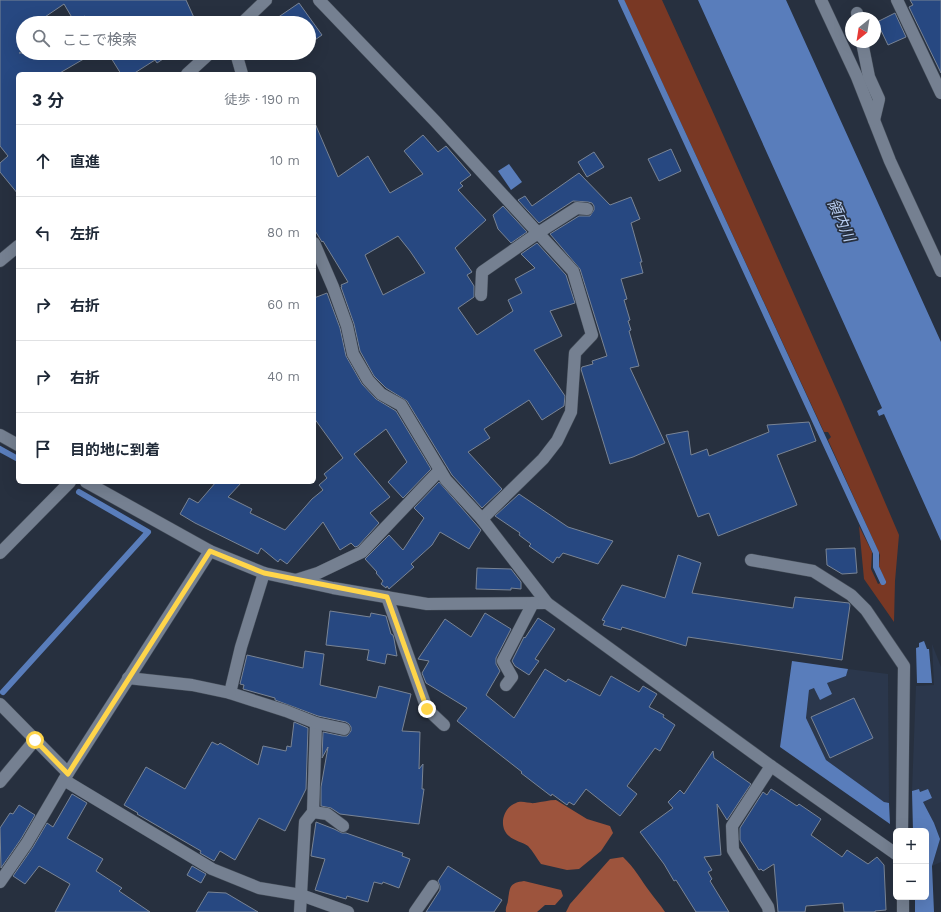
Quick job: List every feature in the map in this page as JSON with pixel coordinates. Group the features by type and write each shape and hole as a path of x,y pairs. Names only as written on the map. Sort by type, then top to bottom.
{"street":[{"path":"249,16 266,0"},
{"path":"319,0 435,121 573,271 592,334 575,353 571,412 557,441 543,458 482,520"},
{"path":"821,0 857,77 890,161 941,271"},
{"path":"897,0 941,93"},
{"path":"863,48 869,77 879,100 874,120"},
{"path":"189,72 202,60"},
{"path":"238,60 241,72"},
{"path":"482,295 482,272 577,208 586,209"},
{"path":"0,261 16,248"},
{"path":"316,248 333,287 347,326 353,354 368,380 381,394 401,405 446,480 482,520 547,603 771,766 893,852"},
{"path":"0,435 16,444"},
{"path":"295,580 318,573 362,552 440,470"},
{"path":"0,553 68,484"},
{"path":"90,484 210,551 264,573 426,604 547,603"},
{"path":"0,882 27,843 128,678 210,551"},
{"path":"751,560 813,571 851,595 866,610 904,666 902,828"},
{"path":"230,693 241,647 264,573"},
{"path":"387,597 427,709 444,725"},
{"path":"506,685 512,677 503,661 533,604"},
{"path":"128,678 192,685 230,693 286,711 316,723 344,729"},
{"path":"0,704 35,740 66,777 212,869 259,888 301,895 344,911"},
{"path":"300,912 305,822 313,812 316,723"},
{"path":"0,782 35,740"},
{"path":"769,912 768,907 733,850 732,826 771,766"},
{"path":"313,812 327,814 343,826"},
{"path":"415,912 433,886"},
{"path":"903,900 903,912"}],"shaded area":[{"path":"624,0 662,0 842,402 899,535 895,581 894,622 864,579 859,526 872,552 871,569 878,584 885,581 879,566 880,555 828,440 831,437 828,432 824,432"},
{"path":"932,644 941,667 941,862 932,866 940,838 923,802 932,798 920,792 919,789 912,791 916,686 934,685"},
{"path":"848,669 888,674 889,803 884,803 826,760 806,718 809,690 814,688 832,695 827,683 846,676"},
{"path":"556,800 587,819 610,826 613,833 601,851 579,869 567,870 541,864 528,846 511,838 504,828 503,823 505,813 512,805 521,802 533,803"},
{"path":"623,857 634,869 665,912 566,912 570,904 610,859"},
{"path":"524,881 561,890 563,896 555,905 545,905 537,912 506,912 509,891 513,884"}],"water":[{"name":"領内川","path":"698,0 786,0 941,342 941,541 884,414 879,416 877,411 882,408"},
{"path":"509,164 522,182 511,190 498,171"},
{"path":"924,641 927,649 929,649 932,683 917,683 916,648 919,647 919,643"},
{"path":"792,661 848,669 846,676 827,683 832,694 820,700 814,688 809,690 806,718 826,760 884,802 889,803 890,824 780,747"},
{"path":"919,789 920,792 928,789 932,798 923,802 934,823 940,839 932,866 934,912 915,912 915,900 929,900 929,828 913,828 912,791"}],"building":[{"path":"0,0 186,0 193,16 71,16 64,4 46,16 16,16 16,60 82,60 61,72 16,72 16,192 0,172 0,163 8,156 0,146"},
{"path":"910,0 941,0 941,73 909,7 913,5"},
{"path":"299,3 308,16 280,16"},
{"path":"895,13 906,37 888,45 881,30 881,20"},
{"path":"316,27 322,35 316,39"},
{"path":"112,60 155,60 136,72 120,72"},
{"path":"316,126 338,177 368,156 390,193 423,174 404,151 423,135 438,152 446,146 471,175 460,183 463,186 458,190 486,220 455,248 472,272 467,275 474,286 474,297 458,308 477,335 513,311 508,300 522,293 515,279 535,268 521,254 537,243 566,275 575,303 550,311 562,336 534,350 565,396 564,406 542,420 529,400 484,429 490,438 468,452 502,489 482,508 452,475 407,401 386,388 374,376 360,351 354,324 341,287 341,285 348,282 323,241 322,242 316,232","holes":["398,236 425,273 383,295 365,255"]},
{"path":"671,149 681,171 659,181 648,159"},
{"path":"594,152 604,167 587,177 578,162"},
{"path":"579,173 610,205 631,197 640,219 631,223 642,262 640,262 643,273 621,279 627,299 624,300 630,320 628,321 631,330 629,331 639,366 630,368 665,443 633,457 610,464 581,369 582,367 593,364 592,361 607,356 580,269 550,234 579,216 590,216 594,210 594,206 592,203 588,202 573,201 539,223 518,200 525,196 532,206"},
{"path":"503,206 527,232 511,243 498,229 493,215"},
{"path":"327,293 340,328 346,356 362,384 376,399 396,411 431,469 403,498 388,482 407,462 386,429 354,454 390,497 370,513 379,523 358,546 355,547 351,543 340,550 323,522 287,564 280,559 278,562 261,548 258,554 180,514 189,498 198,503 214,484 240,484 228,497 252,509 250,513 285,530 312,499 323,490 319,485 327,478 324,474 343,458 316,421 316,297"},
{"path":"809,422 816,441 777,455 797,505 718,536 709,513 698,517 666,435 688,431 691,455 707,449 709,456 769,432 767,425"},
{"path":"439,482 481,530 469,549 440,532 432,545 411,564 414,567 389,589 387,586 386,588 381,584 383,581 376,573 377,572 365,559 389,535 403,550 424,518 414,508"},
{"path":"519,494 568,527 613,541 598,564 563,553 559,558 557,557 553,563 529,546 531,544 519,535 520,533 495,516"},
{"path":"855,548 857,573 842,574 827,565 826,549"},
{"path":"678,555 701,563 692,593 793,608 795,597 849,603 850,605 842,660 688,637 686,646 622,627 621,630 603,625 605,621 602,620 622,585 665,598"},
{"path":"477,568 511,569 521,582 521,589 476,589"},
{"path":"330,611 370,617 371,613 386,616 391,634 393,635 397,656 387,654 385,664 367,660 369,650 326,645"},
{"path":"485,613 511,629 496,658 496,664 500,671 486,695 514,718 545,669 566,682 568,679 600,696 611,676 639,692 643,686 657,694 649,707 664,715 663,717 675,725 660,751 655,748 627,786 637,794 620,816 586,789 574,805 569,802 567,805 552,794 551,796 457,721 467,708 426,683 422,673 429,661 418,659 445,619 471,637"},
{"path":"538,618 555,629 535,659 539,661 529,675 515,666 512,661 524,637 525,638"},
{"path":"305,651 324,654 320,685 376,698 379,686 411,694 402,731 420,732 419,769 423,764 422,789 424,789 419,824 340,814 331,808 321,806 321,787 328,747 322,758 323,732 347,736 351,731 351,727 346,722 318,716 275,700 275,698 243,689 244,685 240,684 247,655 303,668"},
{"path":"854,698 873,738 830,758 811,717"},
{"path":"294,722 308,728 306,789 285,831 259,818 235,860 220,851 214,861 200,853 201,851 124,805 146,767 185,789 212,742 218,745 220,743 258,765 263,746 286,751 287,746 291,747"},
{"path":"713,751 714,758 751,784 727,820 717,804 721,855 704,857 712,870 708,872 712,879 710,881 729,912 696,912 676,880 674,881 664,864 640,832 673,808 668,802 680,790 684,794"},
{"path":"771,789 797,806 799,804 821,819 811,835 842,857 847,850 868,864 877,857 884,865 886,910 875,912 844,912 843,903 806,906 805,912 778,912 774,864 763,871 761,869 759,870 740,840 740,828 763,792 767,795"},
{"path":"72,794 87,803 67,838 103,859 96,871 122,888 119,891 150,912 55,912 70,884 39,866 25,884 13,876 47,823 53,827"},
{"path":"19,805 35,815 1,868 0,828 10,813 13,814"},
{"path":"316,822 342,833 346,833 403,853 402,856 410,859 399,888 383,882 382,884 374,882 368,902 347,896 346,899 315,890 325,859 311,856"},
{"path":"192,866 206,874 201,883 187,875"},
{"path":"448,866 502,900 494,912 426,912 440,890 438,881"},
{"path":"208,892 226,893 258,912 196,912"}],"waterway":[{"path":"621,0 876,553 876,567 883,582"},
{"path":"0,449 16,458"},
{"path":"3,692 148,532 79,492"}],"route":[{"path":"35,740 68,774 210,551 264,573 334,588 387,597 427,709"}]}
